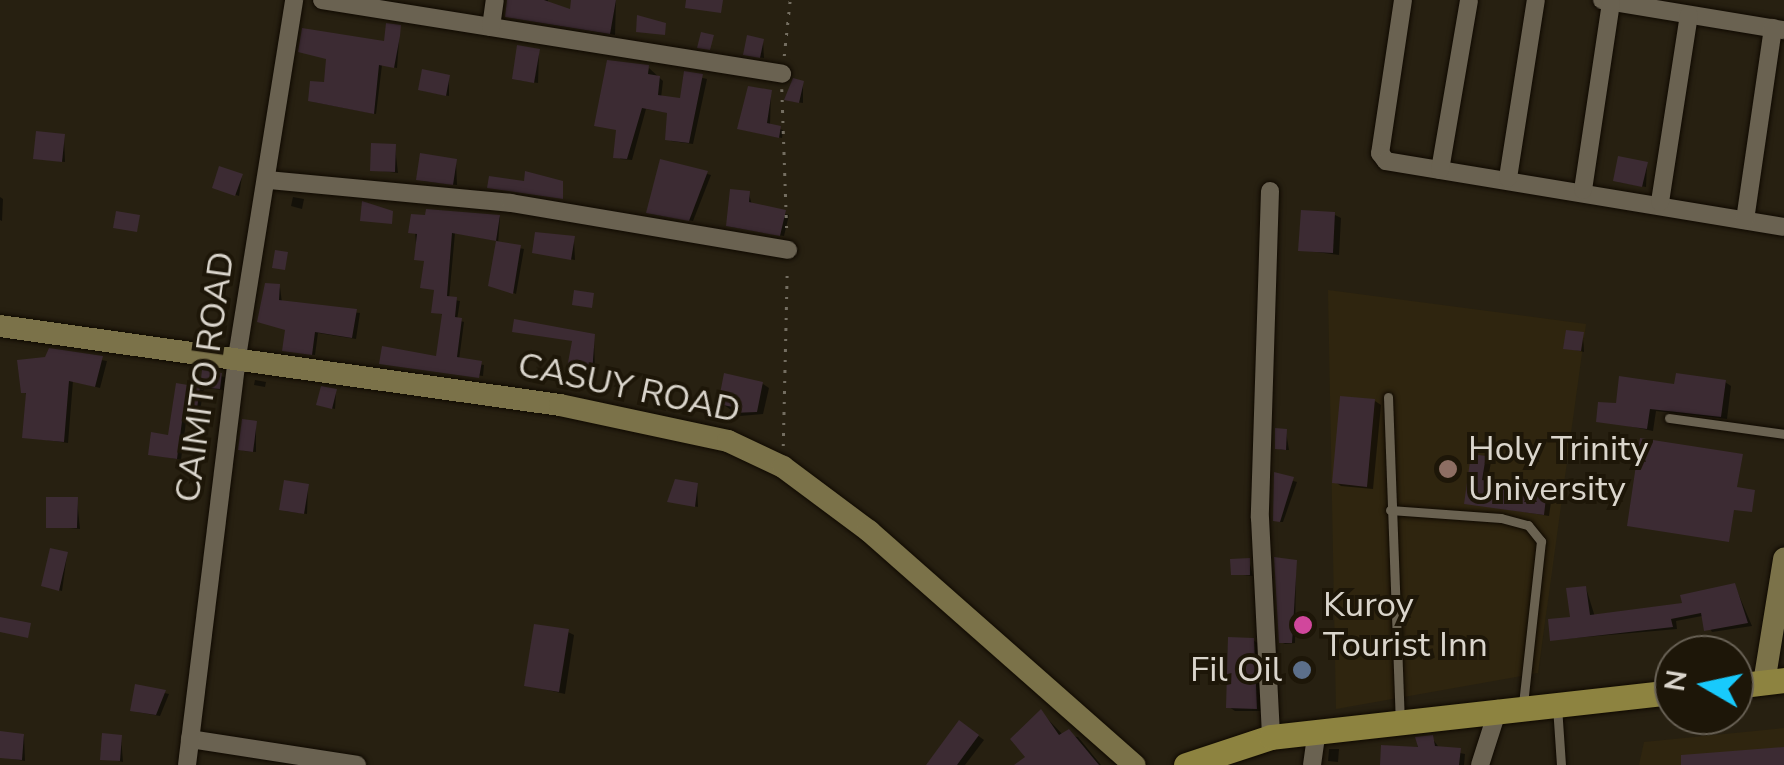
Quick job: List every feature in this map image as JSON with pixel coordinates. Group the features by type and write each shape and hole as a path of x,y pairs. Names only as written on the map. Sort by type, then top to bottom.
{"main road":[{"path":"1186,765 1271,736 1654,694"}],"street":[{"name":"CAIMITO ROAD","path":"187,765 237,358 294,0"},
{"path":"322,0 782,74"},
{"path":"491,27 495,0"},
{"path":"1403,0 1380,153 1386,161 1660,202 1784,227"},
{"path":"1440,170 1470,0"},
{"path":"1508,178 1536,0"},
{"path":"1582,190 1606,1 1779,29 1745,220"},
{"path":"1660,202 1690,14"},
{"path":"268,180 511,203 788,250"},
{"path":"1270,191 1260,518 1271,736"},
{"name":"CASUY ROAD","path":"0,326 560,404 697,432 756,453 869,532 1134,765"},
{"path":"1774,682 1784,559"},
{"path":"1480,765 1510,708"},
{"path":"1312,765 1317,730"},
{"path":"190,739 357,765"}],"lane":[{"path":"1388,397 1400,720"},
{"path":"1669,418 1784,434"},
{"path":"1390,510 1501,518 1528,524 1541,541 1510,708"},
{"path":"1556,703 1562,765"}],"shaded area":[{"name":"Holy Trinity University","path":"1328,290 1586,324 1538,673 1336,709"},
{"path":"1784,728 1784,765 1639,765 1644,742 1754,735 1754,731"}],"building":[{"path":"507,0 544,0 570,9 571,0 616,0 610,34 505,17"},
{"path":"686,0 723,0 721,13 685,8"},
{"path":"637,15 666,23 665,35 636,32"},
{"path":"386,23 401,25 400,36 394,68 379,65 374,114 308,101 310,81 324,82 326,59 298,52 302,28 384,41"},
{"path":"701,32 714,35 710,50 697,48"},
{"path":"747,35 764,39 760,58 743,55"},
{"path":"517,45 540,49 534,83 512,79"},
{"path":"607,60 649,65 648,74 660,76 658,95 680,98 684,71 703,74 689,143 665,140 667,113 642,108 627,159 613,158 616,130 594,126"},
{"path":"422,69 450,75 446,96 418,90"},
{"path":"793,78 804,81 799,103 784,100"},
{"path":"748,86 772,90 767,123 781,126 779,138 737,129"},
{"path":"36,131 65,134 62,162 33,159"},
{"path":"371,143 396,144 395,172 370,171"},
{"path":"420,153 457,159 453,185 416,180"},
{"path":"1618,156 1648,162 1642,187 1613,181"},
{"path":"660,159 708,171 689,221 646,213"},
{"path":"219,166 243,174 235,196 212,188"},
{"path":"525,171 563,181 563,199 487,188 489,176 524,181"},
{"path":"730,189 750,191 749,202 786,210 780,236 726,226"},
{"path":"362,201 393,211 392,224 360,221"},
{"path":"426,209 500,215 496,241 452,233 447,296 457,297 455,317 462,318 457,357 482,361 479,378 379,364 382,346 436,356 442,314 431,313 434,290 420,288 424,261 414,260 417,234 408,233 411,214 425,215"},
{"path":"1301,210 1335,212 1333,253 1298,251"},
{"path":"116,211 140,215 137,232 113,228"},
{"path":"535,232 575,236 571,260 532,253"},
{"path":"496,241 521,245 513,294 488,286"},
{"path":"275,250 288,252 285,270 272,268"},
{"path":"265,283 280,284 279,300 357,309 352,338 315,332 312,355 282,351 285,330 257,322"},
{"path":"574,290 594,293 592,308 572,305"},
{"path":"514,319 595,334 592,373 567,368 572,341 512,332"},
{"path":"1566,330 1584,332 1581,351 1563,349"},
{"path":"49,348 103,356 95,387 69,381 64,442 22,438 26,393 21,393 17,360 45,357"},
{"path":"202,370 222,373 220,389 200,387"},
{"path":"724,373 763,382 757,412 732,413 733,407 718,404"},
{"path":"1676,373 1726,380 1721,417 1650,409 1647,429 1596,422 1598,402 1616,403 1619,376 1674,384"},
{"path":"176,383 200,387 196,416 183,414 177,459 148,455 151,432 168,435"},
{"path":"321,386 337,389 332,409 316,405"},
{"path":"1340,396 1375,399 1367,487 1332,483"},
{"path":"242,419 257,421 253,452 238,450"},
{"path":"1275,428 1287,429 1286,450 1275,449"},
{"path":"1640,438 1743,454 1737,487 1755,490 1752,512 1734,510 1729,542 1627,526"},
{"path":"1471,454 1486,456 1482,480 1547,490 1544,515 1464,504"},
{"path":"1274,472 1294,477 1280,522 1273,521"},
{"path":"675,479 698,483 695,507 667,502"},
{"path":"284,480 309,484 304,514 279,510"},
{"path":"46,497 78,497 77,528 46,528"},
{"path":"50,548 68,552 59,591 41,586"},
{"path":"1274,557 1297,560 1292,643 1279,643"},
{"path":"1250,558 1250,575 1231,575 1230,559"},
{"path":"1735,583 1748,623 1704,631 1701,613 1671,619 1673,627 1550,641 1548,619 1570,617 1566,588 1586,586 1590,615 1682,603 1680,595"},
{"path":"0,617 31,623 28,638 0,632"},
{"path":"534,624 569,629 559,692 524,686"},
{"path":"1228,637 1254,638 1257,709 1226,708"},
{"path":"135,684 166,690 156,715 130,711"},
{"path":"1041,709 1059,735 1069,729 1099,765 1014,765 1025,757 1010,739"},
{"path":"959,720 979,735 957,765 926,765"},
{"path":"0,731 24,734 22,760 0,758"},
{"path":"102,733 122,735 120,761 100,760"},
{"path":"1433,735 1435,746 1461,748 1459,765 1380,765 1381,745 1418,747 1415,737"},
{"path":"1784,747 1784,765 1681,765 1681,755"}],"place":[{"name":"Holy Trinity University","path":"1448,469"},
{"name":"Kuroy Tourist Inn","path":"1303,625"},
{"name":"Fil Oil","path":"1302,670"}]}
